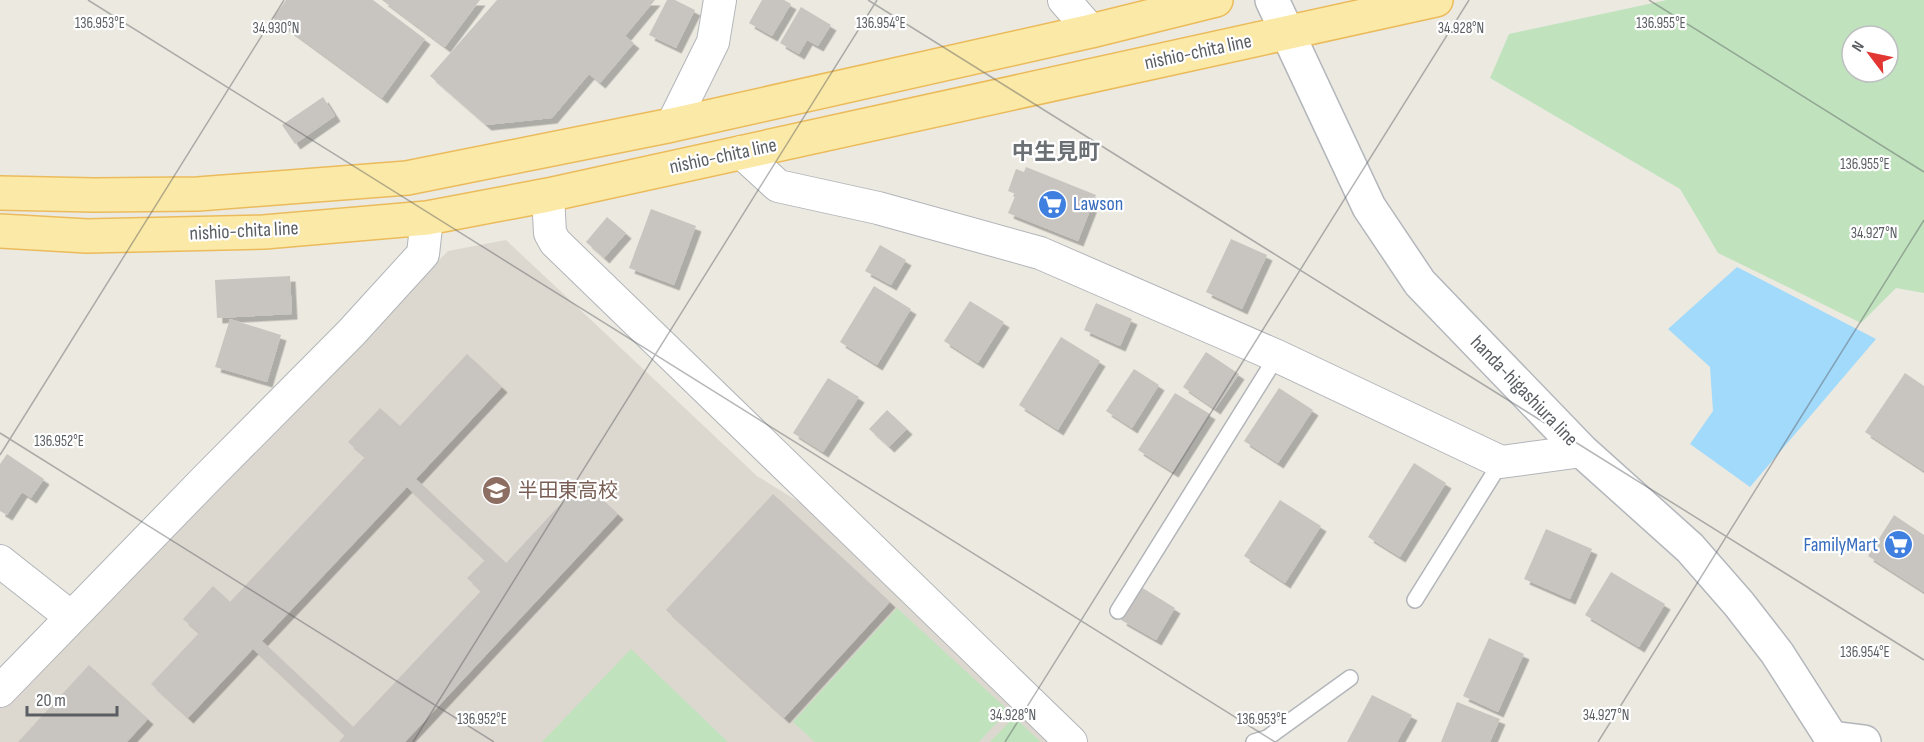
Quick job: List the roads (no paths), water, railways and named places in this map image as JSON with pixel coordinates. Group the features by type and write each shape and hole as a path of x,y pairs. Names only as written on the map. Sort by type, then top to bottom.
{"main road":[{"name":"nishio-chita line","path":"0,193 198,194 407,178 672,125 1091,31 1216,0"},
{"name":"handa-higashiura line","path":"1272,0 1369,207 1420,283 1582,451 1690,548 1732,596 1843,741"},
{"name":"nishio-chita line","path":"0,231 87,236 264,232 427,218 548,195 1436,0"}],"street":[{"path":"672,125 713,42 720,0"},
{"path":"1064,0 1091,31"},
{"path":"741,152 778,186 878,208 1040,253 1277,356 1501,462 1582,451"},
{"path":"548,195 549,233 555,242 1071,742"},
{"path":"0,691 351,333 423,254 427,218"},
{"path":"0,561 71,617"}],"lane":[{"path":"1118,611 1277,356"},
{"path":"1415,600 1501,462"},
{"path":"1254,742 1267,738 1350,678"}],"water":[{"path":"1737,267 1876,339 1750,487 1690,444 1713,411 1710,367 1668,329"}],"place":[{"name":"Lawson","path":"1052,204"},
{"name":"半田東高校","path":"497,491"},
{"name":"FamilyMart","path":"1899,545"}],"district":[{"name":"中生見町","path":"1056,152"}]}
